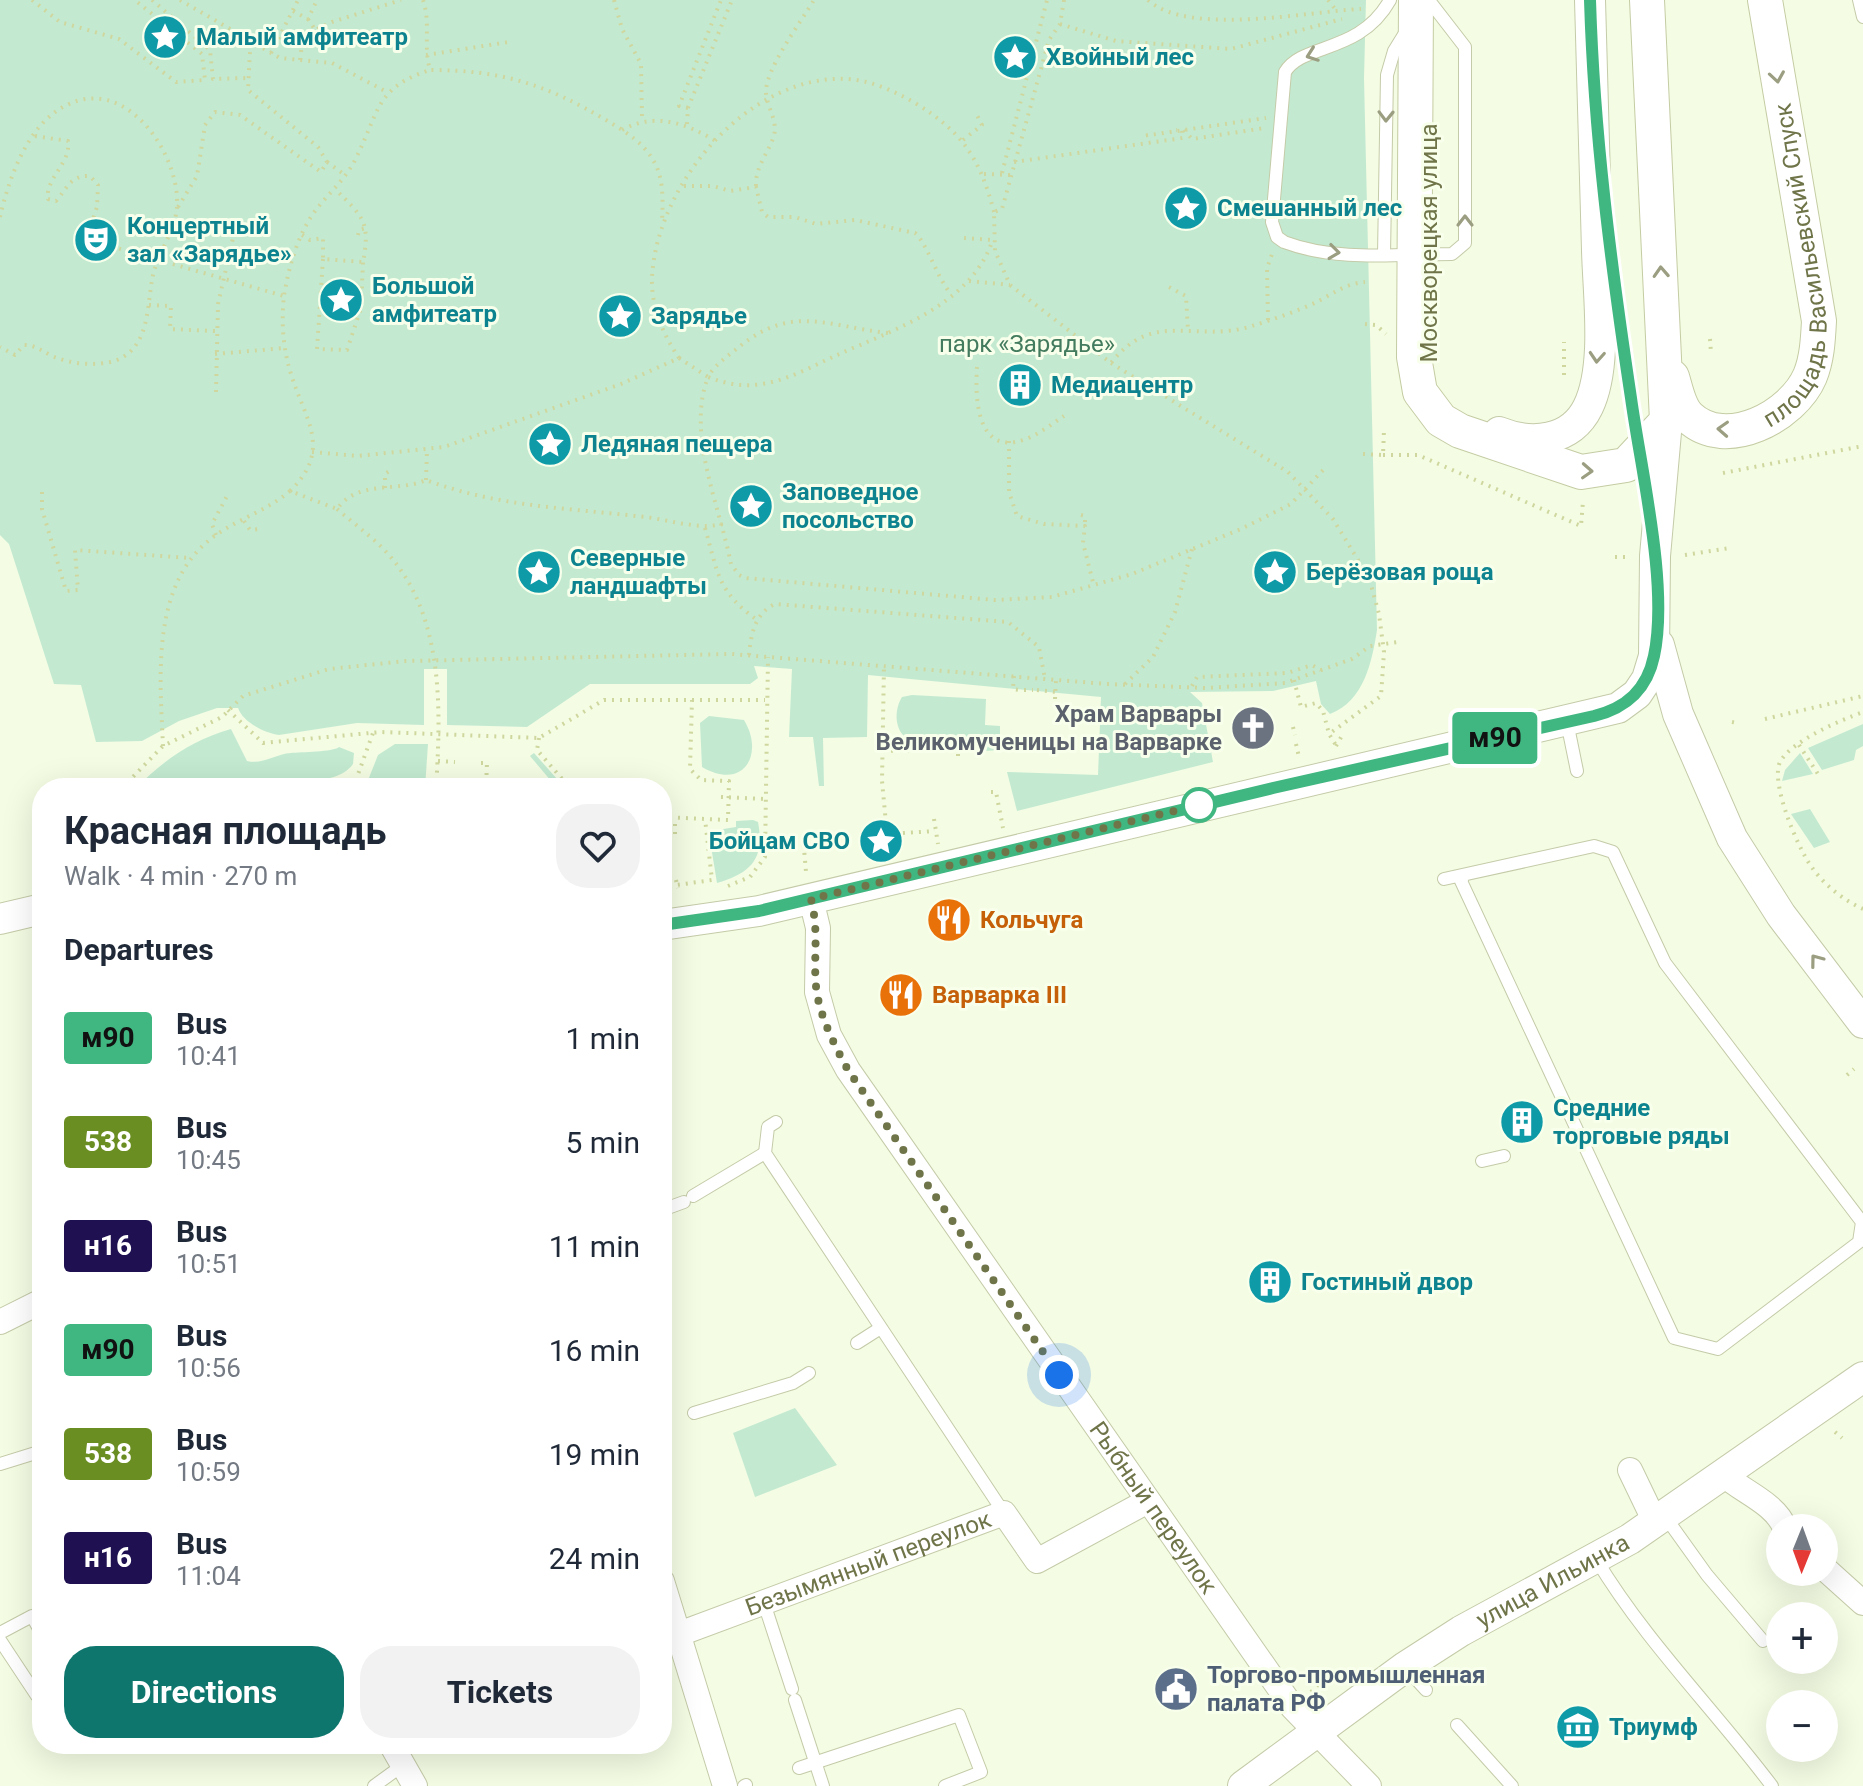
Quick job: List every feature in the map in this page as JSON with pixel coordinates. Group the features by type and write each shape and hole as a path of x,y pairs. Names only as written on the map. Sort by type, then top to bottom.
{"main road":[{"path":"1647,0 1667,421"},
{"name":"площадь Васильевский Спуск","path":"1664,350 1684,411 1698,423 1729,431 1753,427 1793,400 1809,378 1817,351 1819,321 1765,0"},
{"name":"Москворецкая улица","path":"1417,4 1409,255 1417,382 1441,420 1460,431 1581,472 1611,470 1626,465 1667,421"}],"street":[{"name":"Москворецкая улица","path":"1409,255 1430,383 1440,398 1466,418 1517,439 1548,439 1571,427 1589,406 1598,355 1590,0"},
{"path":"672,924 759,911 809,888 1273,788 1618,708 1637,694 1647,679 1657,632 1670,555 1667,421"},
{"path":"1657,632 1663,669 1678,714 1732,838 1767,894 1863,1023"},
{"name":"Рыбный переулок","path":"809,888 818,928 817,992 842,1074 1293,1708 1369,1786"},
{"path":"0,919 32,911"},
{"path":"0,1322 32,1306"},
{"name":"улица Ильинка","path":"1243,1786 1405,1667 1461,1631 1596,1559 1660,1518 1732,1482 1863,1377"},
{"path":"1630,1470 1660,1518"},
{"path":"1732,1482 1749,1490 1772,1514"},
{"path":"1732,1482 1739,1499 1766,1522"},
{"name":"Безымянный переулок","path":"679,1634 1004,1513 1037,1561 1146,1502"},
{"path":"1838,1581 1863,1603"},
{"path":"672,1612 725,1786"}],"lane":[{"path":"1859,0 1863,17"},
{"path":"1417,4 1465,47 1465,243 1452,254 1334,253 1293,245 1277,237 1272,222 1283,80 1288,66 1355,38 1417,4"},
{"path":"1593,111 1606,236 1639,454 1670,555"},
{"path":"1567,722 1577,771"},
{"path":"1591,830 1594,846"},
{"path":"1444,879 1594,846 1613,852 1665,963 1862,1222 1859,1242 1718,1349 1674,1338 1461,881 1464,875"},
{"path":"776,1122 768,1127 765,1153 1004,1513"},
{"path":"1568,1142 1582,1139"},
{"path":"672,1206 765,1153"},
{"path":"1482,1161 1504,1156"},
{"path":"857,1343 879,1329"},
{"path":"694,1413 793,1383 809,1373"},
{"path":"0,1464 32,1454"},
{"path":"1660,1518 1763,1641"},
{"path":"1596,1559 1662,1656 1729,1730 1772,1786"},
{"path":"764,1603 823,1786"},
{"path":"0,1633 32,1616"},
{"path":"0,1640 15,1673 32,1691"},
{"path":"1405,1667 1426,1690"},
{"path":"799,1768 959,1715 981,1772 945,1786"},
{"path":"1457,1725 1512,1786"},
{"path":"374,1786 403,1765"}],"path":[{"path":"32,0 60,22 119,39 176,82 205,80 202,54 136,1"},
{"path":"152,0 210,50 213,79 248,78"},
{"path":"180,0 271,53 332,63 387,92"},
{"path":"271,53 298,0"},
{"path":"308,19 317,0"},
{"path":"300,60 303,36 401,0"},
{"path":"423,0 429,16 426,55 430,70"},
{"path":"614,0 622,29 641,64 642,119"},
{"path":"688,108 679,106 721,0"},
{"path":"687,124 688,108 732,0"},
{"path":"814,0 768,77 768,100 775,122 774,136 755,173 762,212 768,217 795,217 816,224 871,222 915,233 922,239 933,268 951,294"},
{"path":"1002,173 1047,0"},
{"path":"1064,0 1060,24 1049,40 1003,209 994,212 993,240 1010,285 1111,363 1288,472 1350,543 1369,578 1384,643 1381,696 1329,734"},
{"path":"1148,0 1182,16 1223,20 1369,9"},
{"path":"1328,0 1336,10"},
{"path":"292,11 308,19 320,37 336,30"},
{"path":"1060,24 1116,41 1231,49 1356,16"},
{"path":"426,55 509,42"},
{"path":"254,43 250,51 248,90 318,147 327,162 346,175"},
{"path":"163,746 162,636 175,589 190,558 216,535 290,491 305,474 312,452 313,427 293,381 285,348 284,296 302,235 317,209 346,175 387,92 413,75 430,70 478,70 535,83 571,99 640,143 655,161 661,181 662,227 652,280 662,328 679,358 708,377 736,385 778,381 927,313 967,281 993,240 994,212 984,174 963,140 925,109 902,96 862,81 824,80 768,100 716,141 683,186 662,227"},
{"path":"994,212 1002,209 1033,97"},
{"path":"0,217 13,172 35,136 51,116 70,103 93,99 122,107 146,124 164,150 175,181 177,208"},
{"path":"0,347 15,355 24,345 31,345 66,362 110,362 122,358 141,337 156,260 177,208 197,176 205,125 215,112 230,111 240,115 321,172 327,162"},
{"path":"963,140 982,125 975,111"},
{"path":"622,130 642,119 687,124 716,141"},
{"path":"1148,135 1143,136 1264,119"},
{"path":"1184,130 1192,139 1279,126"},
{"path":"1014,162 1183,138 1182,130 1176,130"},
{"path":"35,136 68,141 67,156 47,189 48,199 56,201 73,179 82,176 90,176 98,185 97,207 89,231"},
{"path":"984,174 1011,175"},
{"path":"683,186 713,186 730,191 756,187"},
{"path":"302,235 310,240 323,238 317,349 347,350 361,308 366,228 362,213 335,189"},
{"path":"358,235 359,230 366,228"},
{"path":"89,231 96,237 96,242"},
{"path":"89,231 84,232 80,240 88,247 96,242 284,296"},
{"path":"1268,320 1267,268 1277,237"},
{"path":"216,392 215,331 222,280 233,238"},
{"path":"964,238 993,240"},
{"path":"323,259 363,262"},
{"path":"967,281 1010,285"},
{"path":"1111,363 1126,343 1145,334 1211,333 1268,320 1310,305 1344,284 1365,282"},
{"path":"1169,287 1186,296 1188,331"},
{"path":"149,305 171,306 170,329 215,331"},
{"path":"888,333 812,322 777,322 753,336 708,377 701,401 704,450 734,571 745,578 995,600 1052,597 1094,586 1192,549 1291,504 1326,467"},
{"path":"1365,324 1376,325 1386,334"},
{"path":"1710,339 1711,353"},
{"path":"1564,342 1564,375"},
{"path":"215,354 285,348"},
{"path":"312,452 358,456 427,450 500,429 679,358"},
{"path":"977,367 977,413 986,430 1009,441 1025,439 1064,416"},
{"path":"1383,455 1384,430"},
{"path":"1009,441 1009,492 1017,516 1044,524 1085,526"},
{"path":"1723,473 1863,446"},
{"path":"426,480 427,450"},
{"path":"1363,454 1418,455 1581,526 1583,489"},
{"path":"385,488 385,474 391,470"},
{"path":"337,509 343,500 368,489 409,488 426,480 475,497 525,507 645,517 705,528 723,524"},
{"path":"290,491 337,509 388,554 414,592 432,635 437,778"},
{"path":"42,492 42,509 66,591 78,590 75,550 190,558"},
{"path":"216,535 212,524 227,496"},
{"path":"1081,515 1085,516 1083,543 1094,586"},
{"path":"244,521 250,530 261,529"},
{"path":"705,528 723,589 734,604 757,621"},
{"path":"1670,555 1730,548"},
{"path":"1124,685 1153,657 1175,612 1192,549"},
{"path":"749,655 757,621 765,609 775,604 1008,622 1039,647 1045,679"},
{"path":"132,778 163,746 222,717 243,696 329,669 435,660 749,655 1124,685 1272,685 1321,670 1384,643 1398,642"},
{"path":"731,886 750,877 765,857 768,657"},
{"path":"884,665 883,751 887,834"},
{"path":"1192,686 1197,677 1287,673 1312,665 1321,670"},
{"path":"1014,676 1013,689 1056,692"},
{"path":"1055,699 1056,680"},
{"path":"1294,680 1301,707 1316,703 1323,711 1338,754"},
{"path":"1765,719 1863,696"},
{"path":"228,710 263,743 373,733 539,738 604,700 765,700"},
{"path":"672,818 728,820 729,781 701,780 690,769 692,700"},
{"path":"1863,712 1834,723 1799,745 1780,761 1776,772 1783,800 1811,867 1848,902 1863,909"},
{"path":"1293,727 1295,735"},
{"path":"357,778 373,733"},
{"path":"1336,746 1343,734"},
{"path":"539,738 537,750 561,778"},
{"path":"1296,744 1301,762"},
{"path":"1799,745 1818,774"},
{"path":"883,751 958,749 958,758"},
{"path":"438,761 455,762"},
{"path":"481,763 487,763 486,778"},
{"path":"991,792 996,792 1001,820"},
{"path":"721,797 764,799"},
{"path":"672,837 675,837 675,818"},
{"path":"672,886 712,880 708,869 705,819"},
{"path":"934,819 938,846"},
{"path":"877,860 873,835 935,831"},
{"path":"803,837 809,888"},
{"path":"676,880 678,893"},
{"path":"1847,1075 1854,1069"},
{"path":"1835,1432 1842,1438"},
{"path":"1302,1701 1333,1670"}],"green space":[{"name":"парк «Зарядье»","path":"0,0 1366,0 1364,78 1377,630 1364,679 1351,700 1330,714 1321,704 1316,681 1273,691 1190,692 1202,703 1213,762 1017,811 1007,772 1098,775 1101,697 868,675 867,737 823,738 824,786 819,786 813,737 789,737 792,669 754,666 758,678 750,684 590,684 527,727 447,725 447,669 424,669 424,725 357,723 279,735 255,726 244,718 238,708 217,708 179,721 142,741 96,742 81,685 54,684 9,544 0,535"},
{"path":"902,697 986,699 985,725 1000,726 1000,750 985,751 984,737 904,736 898,727 897,712"},
{"path":"709,716 744,720 750,733 751,757 739,772 729,775 702,767 700,723"},
{"path":"1863,724 1863,746 1856,750 1854,760 1822,770 1808,748"},
{"path":"231,729 247,761 258,762 285,754 339,747 354,753 353,764 346,771 329,778 147,778 179,752"},
{"path":"395,744 428,744 426,778 369,778 378,755"},
{"path":"534,753 556,778 549,778 530,756"},
{"path":"1800,753 1813,774 1782,781 1785,770"},
{"path":"1810,809 1830,842 1814,848 1791,814"},
{"path":"736,821 758,822 760,835 753,863 739,874 717,883 709,834 711,831 736,827"},
{"path":"795,1408 837,1465 755,1497 733,1433"}],"bus line":[{"name":"м90","path":"672,924 759,911 1273,788 1594,716 1618,708 1637,694 1647,679 1654,656 1657,632 1655,556 1606,236 1593,111 1590,0"}],"place":[{"name":"Малый амфитеатр","path":"165,37"},
{"name":"Хвойный лес","path":"1015,57"},
{"name":"Смешанный лес","path":"1186,208"},
{"name":"Концертный зал «Зарядье»","path":"96,240"},
{"name":"Большой амфитеатр","path":"341,300"},
{"name":"Зарядье","path":"620,316"},
{"name":"Медиацентр","path":"1020,385"},
{"name":"Ледяная пещера","path":"550,444"},
{"name":"Заповедное посольство","path":"751,506"},
{"name":"Северные ландшафты","path":"539,572"},
{"name":"Берёзовая роща","path":"1275,572"},
{"name":"Храм Варвары Великомученицы на Варварке","path":"1253,728"},
{"name":"Бойцам СВО","path":"881,841"},
{"name":"Кольчуга","path":"949,920"},
{"name":"Варварка III","path":"901,995"},
{"name":"Средние торговые ряды","path":"1522,1122"},
{"name":"Гостиный двор","path":"1270,1282"},
{"name":"Торгово-промышленная палата РФ","path":"1176,1689"},
{"name":"Триумф","path":"1578,1727"}],"route":[{"path":"1059,1375 848,1070 829,1035 817,992 818,928 811,899 1199,805"}]}
